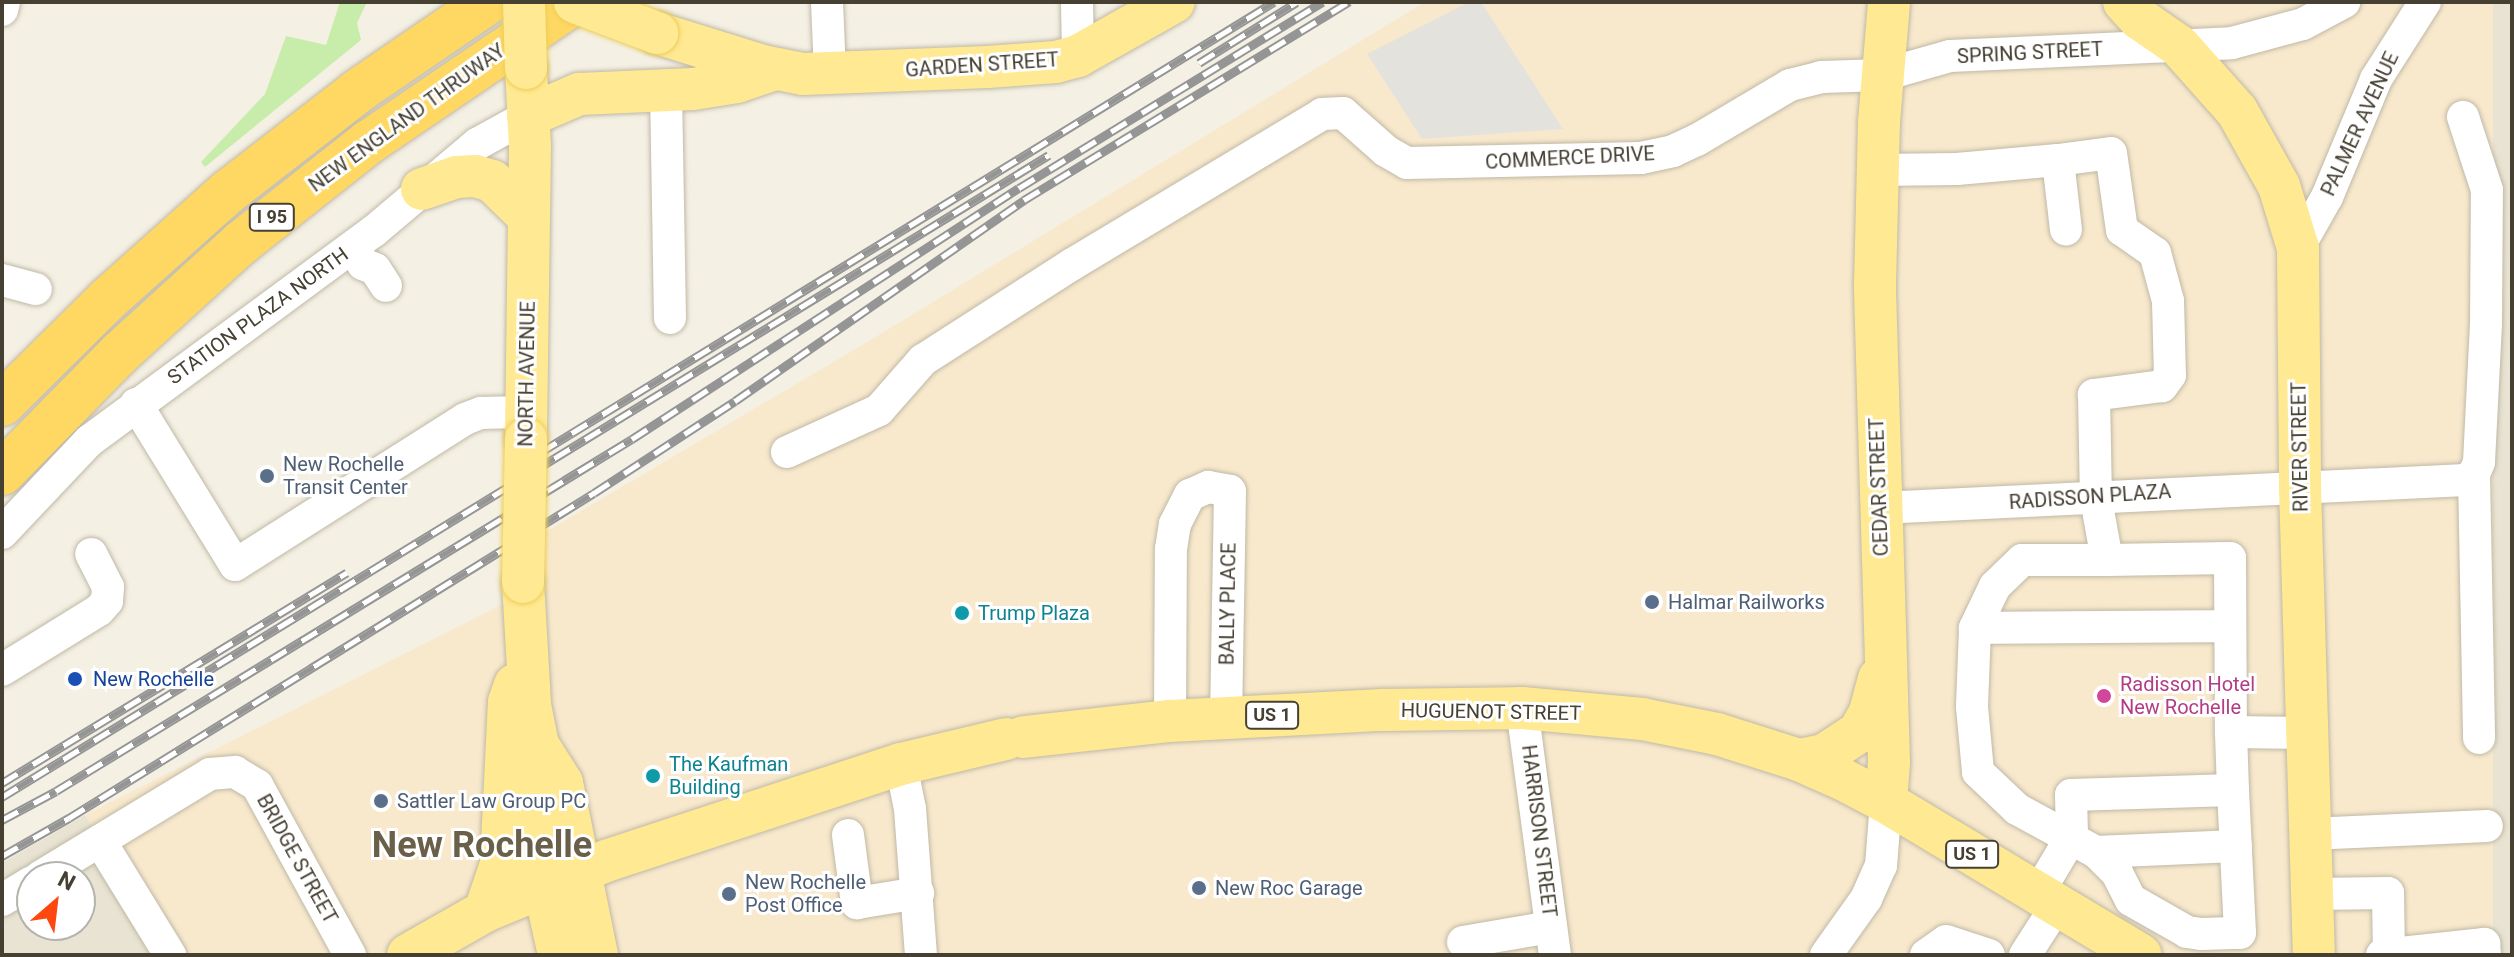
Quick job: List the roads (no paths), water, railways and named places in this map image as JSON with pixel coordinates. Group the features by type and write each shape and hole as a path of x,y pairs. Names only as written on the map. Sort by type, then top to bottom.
{"highway":[{"name":"I 95","path":"2,404 117,290 238,183 358,91 488,2"},
{"name":"NEW ENGLAND THRUWAY","path":"2,473 120,353 241,243 369,142 575,2"}],"main road":[{"name":"NORTH AVENUE","path":"524,2 528,216 523,582 526,658 538,745 527,787 542,885 559,955"},
{"name":"GARDEN STREET","path":"575,2 657,33 776,69 830,75 1032,65 1078,56 1174,2"},
{"name":"CEDAR STREET","path":"1886,802 1886,654 1875,285 1877,170 1889,2"},
{"name":"RIVER STREET","path":"2124,2 2140,19 2179,46 2250,130 2279,186 2298,248 2300,488 2314,955"},
{"name":"GARDEN STREET","path":"528,116 579,94 666,90 737,82 776,69"},
{"path":"422,189 457,177 475,176 492,181 528,216"},
{"path":"1799,760 1824,755 1859,732 1870,712 1886,654"},
{"path":"485,911 501,864 509,702 526,658"},
{"name":"HUGUENOT STREET","path":"408,955 450,943 485,911 581,871 901,764 1015,738 1226,717 1522,708 1642,719 1717,734 1799,760 1886,802 2141,955"},
{"name":"NORTH AVENUE","path":"538,745 562,783 597,955"}],"street":[{"path":"2,10 4,2"},
{"path":"827,2 830,75"},
{"path":"1077,2 1078,56"},
{"path":"2179,46 2232,43 2274,33 2303,24 2344,2"},
{"name":"PALMER AVENUE","path":"2298,248 2327,197 2376,79 2425,2"},
{"name":"SPRING STREET","path":"1883,75 1950,56 2179,46"},
{"name":"COMMERCE DRIVE","path":"787,452 879,410 923,360 1071,265 1322,114 1343,113 1386,151 1407,163 1428,165 1641,158 1673,151 1697,140 1790,85 1821,77 1883,75"},
{"path":"666,90 670,318"},
{"name":"STATION PLAZA NORTH","path":"2,533 89,441 136,404 358,255 422,189 477,144 528,116"},
{"path":"2463,117 2487,190 2486,323 2479,462 2474,474 2479,738"},
{"path":"1877,170 1957,169 2111,153 2122,230 2155,253 2168,301 2170,375 2162,386 2094,395 2096,499 2107,560"},
{"path":"2058,160 2066,230"},
{"path":"358,255 375,269 379,291"},
{"path":"2,280 36,289"},
{"path":"136,404 235,565 465,419 481,413 526,426"},
{"name":"RADISSON PLAZA","path":"1880,508 2096,499 2163,492 2465,480 2474,474"},
{"name":"BALLY PLACE","path":"1170,721 1171,549 1175,524 1190,495 1208,487 1230,491 1226,717"},
{"path":"2,670 99,610 107,601 108,587 91,554"},
{"path":"2230,558 2230,626 2231,732 2240,933 2187,932 2131,900 2117,873 2084,844 2017,809 1978,772 1972,707 1975,628 1995,586 2022,560 2230,558"},
{"path":"1975,628 2230,626"},
{"name":"HARRISON STREET","path":"1522,708 1553,941"},
{"path":"2231,732 2307,733"},
{"path":"901,764 918,893 921,955"},
{"name":"BRIDGE STREET","path":"100,841 210,774 235,772 257,785 350,955"},
{"path":"2025,955 2047,899 2084,844 2071,795 2233,790"},
{"name":"CEDAR STREET","path":"1826,955 1866,899 1881,866 1886,802"},
{"path":"2310,834 2487,826"},
{"path":"848,835 857,903 918,893"},
{"path":"67,861 100,841 170,955"},
{"path":"2084,844 2236,846"},
{"path":"2312,894 2388,893 2387,955 2484,944 2485,955"},
{"path":"1463,942 1553,941"},
{"path":"1926,955 1946,941 1989,955"}],"railway":[{"path":"541,452 1274,2"},
{"path":"1199,63 1297,2"},
{"path":"2,820 56,791 632,439 1019,188 1322,2"},
{"path":"2,856 69,818 594,493 735,401 1024,200 1349,2"},
{"path":"2,797 1049,155"},
{"path":"2,783 347,572"}],"place":[{"name":"New Rochelle Transit Center","path":"267,476"},
{"name":"Halmar Railworks","path":"1652,602"},
{"name":"Trump Plaza","path":"962,613"},
{"name":"New Rochelle","path":"75,679"},
{"name":"Radisson Hotel New Rochelle","path":"2104,696"},
{"name":"The Kaufman Building","path":"653,776"},
{"name":"Sattler Law Group PC","path":"381,801"},
{"name":"New Roc Garage","path":"1199,888"},
{"name":"New Rochelle Post Office","path":"729,894"}],"district":[{"name":"New Rochelle","path":"482,846"}]}
